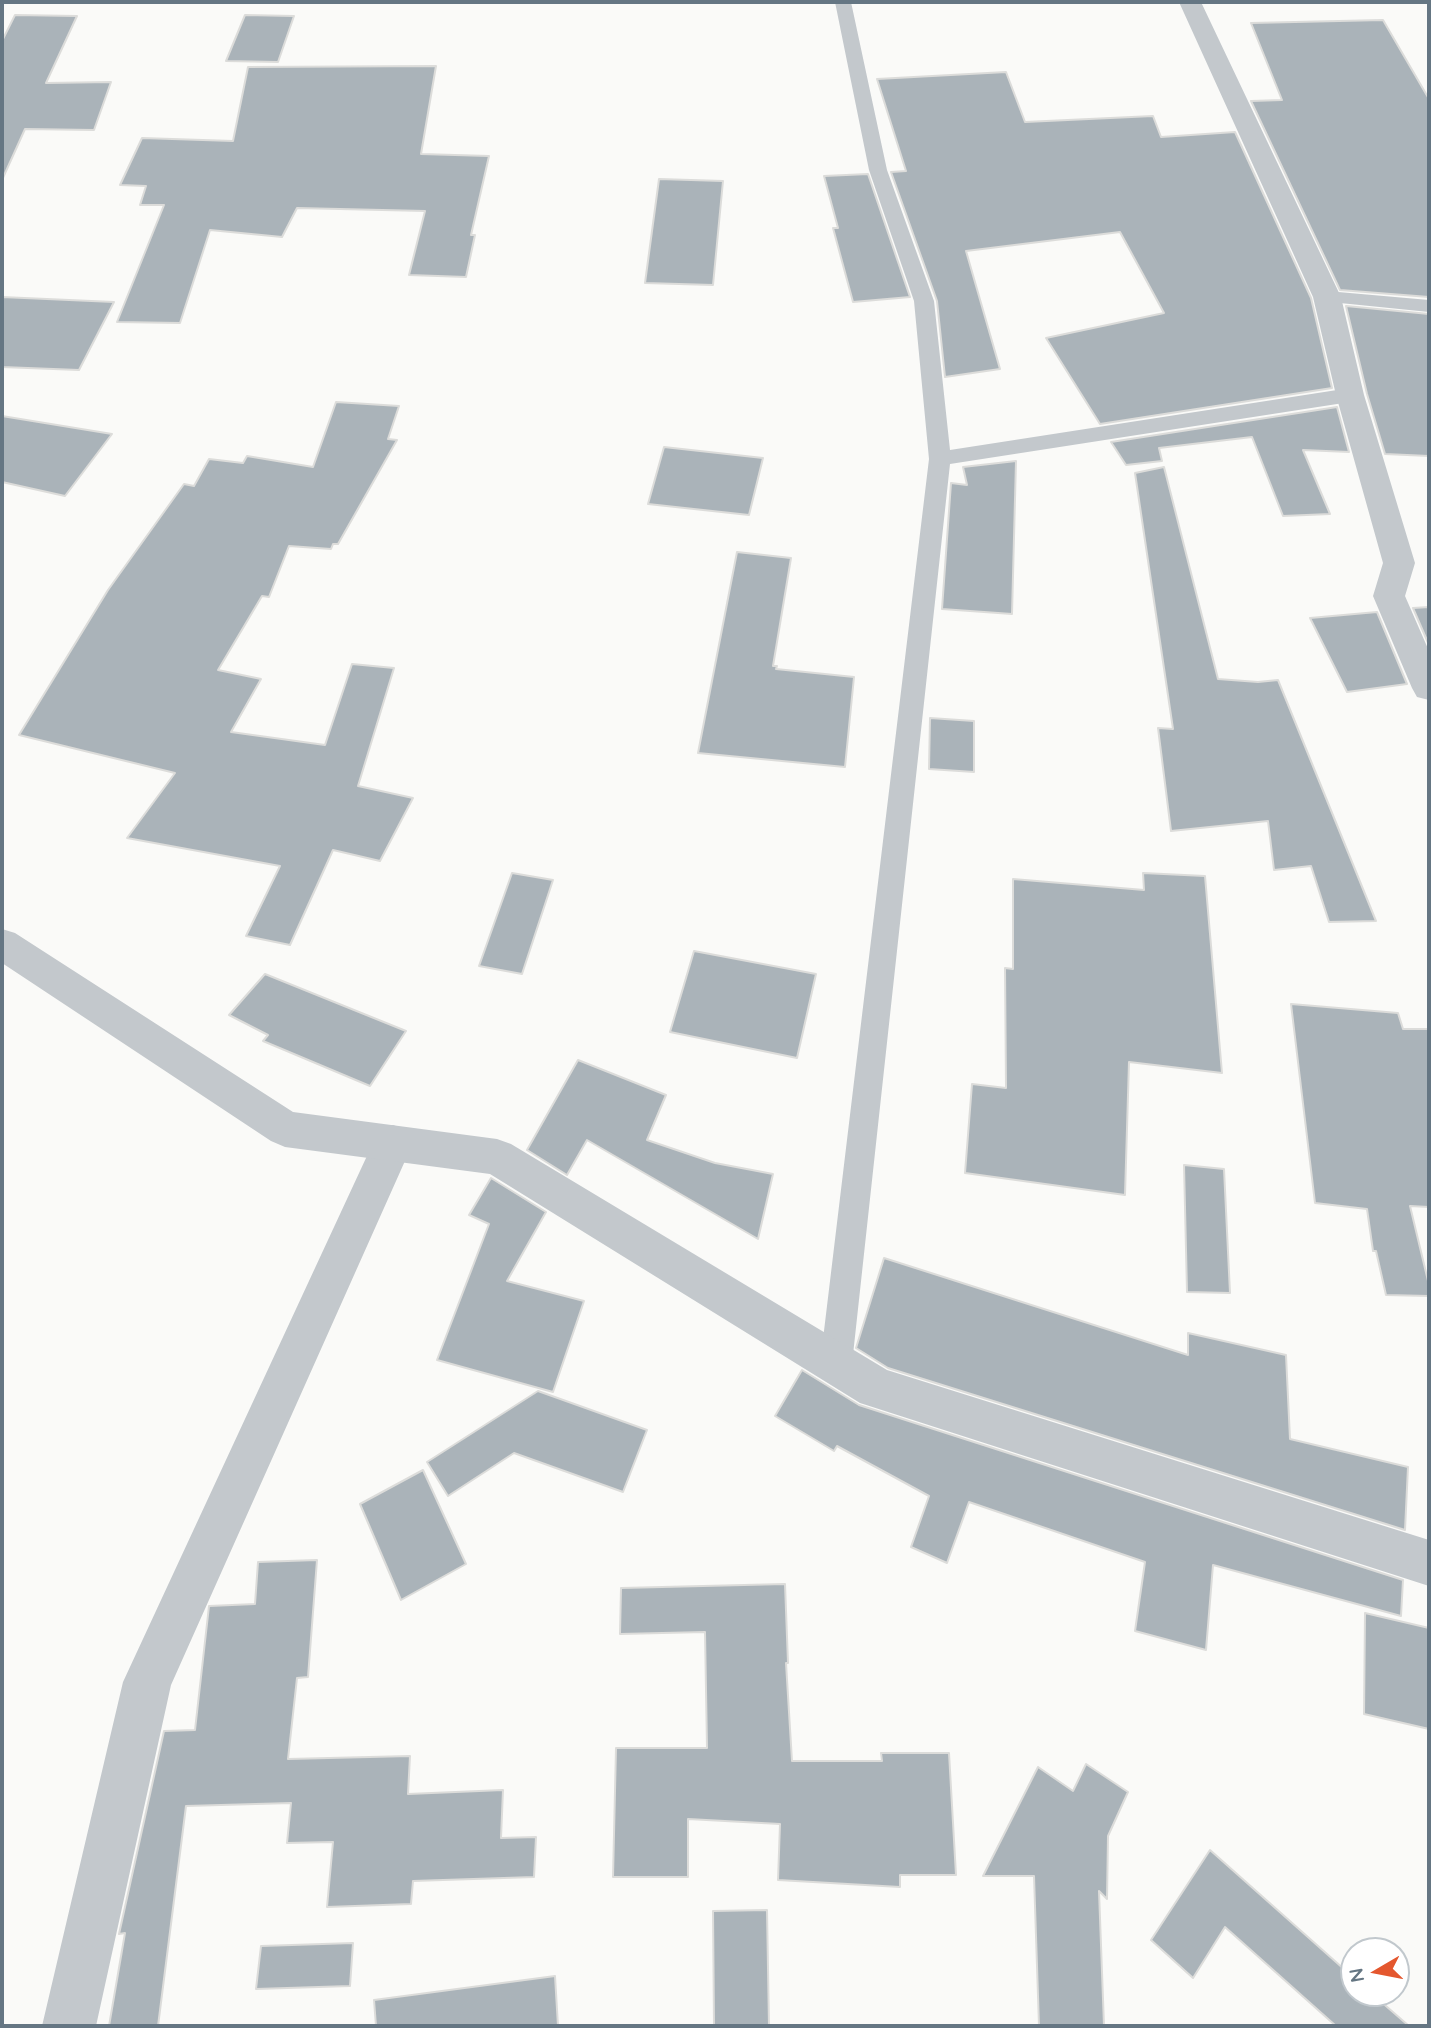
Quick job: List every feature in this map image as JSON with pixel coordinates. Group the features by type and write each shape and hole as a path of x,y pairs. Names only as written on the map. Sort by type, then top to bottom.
{"street":[{"path":"1190,2 1326,297 1350,396 1399,563 1389,596 1429,688"},
{"path":"2,944 285,1129 497,1157 876,1388 1429,1563"},
{"path":"69,2026 147,1682 393,1143"}],"lane":[{"path":"836,1364 940,459 924,301 878,170 843,2"},
{"path":"1326,297 1429,306"},
{"path":"940,459 1350,396"}],"building":[{"path":"15,15 77,16 46,83 111,82 94,130 25,129 2,180 2,41"},
{"path":"245,15 294,16 278,62 226,61"},
{"path":"1383,20 1429,99 1429,297 1340,290 1251,101 1282,100 1251,23"},
{"path":"436,66 421,154 489,156 471,235 475,235 466,277 409,275 425,211 297,208 282,237 210,230 180,323 117,322 164,205 140,205 146,186 120,185 142,138 233,141 248,67"},
{"path":"1006,72 1025,122 1153,116 1161,137 1235,132 1311,298 1332,388 1100,424 1046,338 1164,313 1120,232 966,251 1000,369 945,377 937,301 891,172 906,171 877,79"},
{"path":"868,174 910,297 853,302 833,228 838,228 824,176"},
{"path":"659,179 723,181 713,285 645,283"},
{"path":"2,297 114,302 79,370 2,367"},
{"path":"1346,306 1429,314 1429,456 1385,454 1367,394"},
{"path":"336,402 399,406 388,439 397,440 338,544 333,544 331,549 289,546 269,597 262,596 218,670 261,679 231,732 325,745 352,664 394,668 358,786 413,798 380,861 333,850 290,945 246,936 280,866 127,838 175,773 19,735 108,590 184,484 194,486 209,459 243,463 247,456 313,467"},
{"path":"1337,407 1349,452 1303,450 1330,514 1283,516 1252,437 1159,448 1162,461 1126,465 1111,442"},
{"path":"2,416 112,434 65,496 2,482"},
{"path":"664,447 763,458 749,515 648,504"},
{"path":"1016,461 1012,614 942,609 951,483 967,485 963,467"},
{"path":"1164,467 1218,679 1258,682 1278,680 1376,921 1329,922 1311,866 1274,870 1268,821 1171,831 1158,728 1173,729 1135,473"},
{"path":"737,552 791,558 773,666 777,666 776,669 854,677 845,767 698,753"},
{"path":"1429,607 1429,645 1413,608"},
{"path":"1377,612 1407,684 1347,692 1310,618"},
{"path":"930,718 974,721 974,772 929,769"},
{"path":"512,873 553,880 522,974 479,966"},
{"path":"1143,873 1205,876 1222,1073 1129,1062 1125,1195 965,1173 972,1084 1006,1088 1005,968 1013,969 1013,879 1144,890"},
{"path":"694,951 816,974 797,1058 670,1032"},
{"path":"265,974 406,1031 370,1086 263,1041 268,1035 229,1015"},
{"path":"1291,1004 1398,1013 1403,1029 1429,1029 1429,1207 1410,1206 1429,1285 1429,1296 1386,1295 1376,1251 1373,1251 1367,1209 1315,1203"},
{"path":"578,1060 666,1095 647,1140 715,1163 773,1174 758,1239 587,1140 567,1175 527,1150"},
{"path":"1184,1165 1224,1169 1230,1293 1187,1292"},
{"path":"491,1178 546,1212 507,1281 584,1301 553,1392 437,1360 489,1224 469,1215"},
{"path":"884,1258 1188,1355 1188,1333 1286,1355 1290,1439 1408,1467 1405,1530 888,1368 856,1348"},
{"path":"802,1370 859,1405 1403,1580 1401,1616 1213,1565 1206,1650 1135,1631 1145,1562 969,1502 947,1563 911,1547 929,1496 837,1446 834,1451 775,1416"},
{"path":"538,1391 647,1430 623,1492 514,1453 448,1496 427,1462"},
{"path":"423,1470 466,1564 401,1600 360,1504"},
{"path":"317,1560 308,1677 297,1678 288,1759 410,1756 408,1794 503,1790 501,1838 536,1837 534,1877 413,1881 411,1904 327,1907 333,1842 287,1843 291,1803 186,1806 158,2026 109,2026 125,1933 119,1934 164,1731 195,1730 209,1606 255,1604 258,1562"},
{"path":"785,1584 786,1663 792,1761 882,1761 881,1753 949,1753 956,1875 900,1875 900,1887 778,1880 780,1824 688,1819 688,1877 613,1877 616,1748 707,1748 705,1632 620,1634 621,1588"},
{"path":"1365,1613 1429,1628 1429,1729 1364,1714"},
{"path":"1086,1764 1128,1792 1108,1836 1107,1899 1099,1891 1104,2026 1039,2026 1034,1876 983,1876 1038,1767 1073,1791"},
{"path":"1210,1850 1340,1966 1340,2007 1387,2007 1409,2026 1336,2026 1225,1927 1193,1978 1151,1940"},
{"path":"767,1910 769,2026 714,2026 713,1911"},
{"path":"353,1943 350,1986 256,1989 261,1946"},
{"path":"555,1976 558,2026 376,2026 374,2000"}]}
